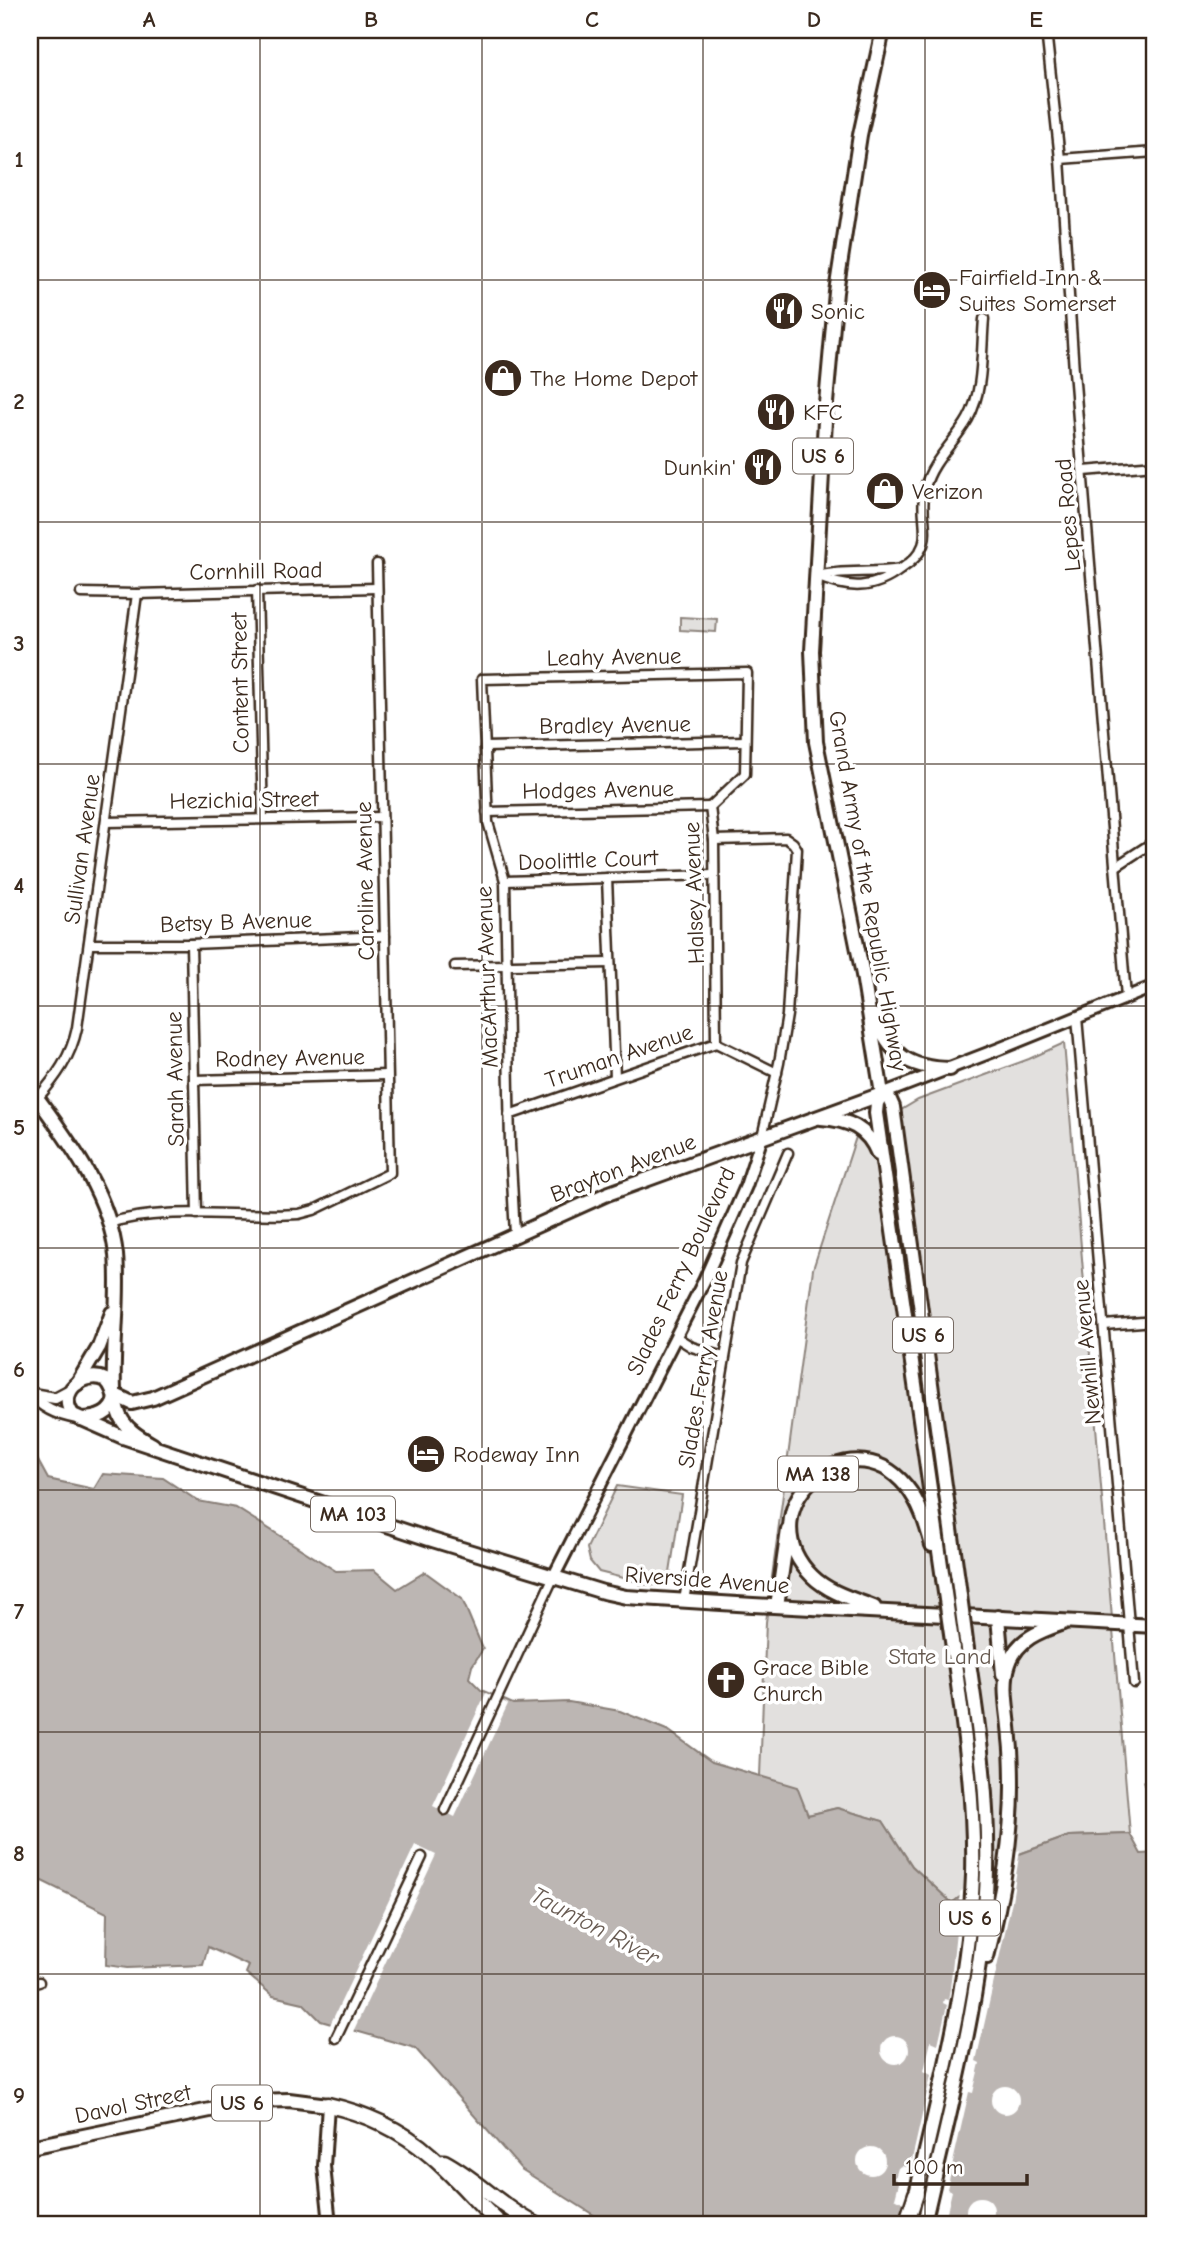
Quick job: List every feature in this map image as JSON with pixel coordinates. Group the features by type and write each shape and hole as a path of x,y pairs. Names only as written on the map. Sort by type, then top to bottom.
{"highway":[{"name":"US 6","path":"328,2105 354,2112 386,2126 461,2171 511,2210 534,2224"},
{"path":"431,2155 500,2224"},
{"name":"US 6","path":"906,2224 916,2194"},
{"path":"912,2224 916,2194"}],"main road":[{"name":"Grand Army of the Republic Highway","path":"882,1094 867,998 825,795 815,733 812,650 826,395 836,292 860,135 883,30"},
{"name":"Brayton Avenue","path":"115,1395 132,1403 153,1398 607,1194 950,1069 1155,986"},
{"path":"867,998 883,1033 899,1055 922,1067 950,1069"},
{"name":"MA 103","path":"34,1094 78,1157 96,1190 109,1223 115,1253 115,1395"},
{"name":"US 6","path":"916,2194 964,1972 973,1877 971,1786 876,1113 882,1094 891,1102 894,1111 985,1785 988,1863 985,1919 977,1983 924,2224"},
{"path":"817,1117 843,1121 862,1130 873,1143 884,1174"},
{"name":"Slades Ferry Boulevard","path":"554,1576 727,1232 747,1186 762,1138"},
{"name":"MA 103","path":"73,1387 104,1337 116,1292"},
{"path":"100,1377 109,1383 115,1395 114,1405 106,1414 79,1418 68,1408 67,1399 73,1387 87,1378 100,1377"},
{"name":"Riverside Avenue","path":"115,1395 120,1416 126,1426 153,1445"},
{"name":"Riverside Avenue","path":"79,1418 123,1437 429,1539 626,1597 1155,1626"},
{"name":"MA 138","path":"884,1612 831,1589 810,1574 800,1561 794,1546 791,1516 800,1492 811,1479 826,1469 850,1462 866,1463 882,1468 900,1480 924,1518 943,1579"},
{"path":"776,1606 791,1516"},
{"path":"998,1617 1008,1709"},
{"name":"MA 138","path":"964,2046 1002,1891 1010,1835 1012,1783 1007,1669 1017,1648 1032,1635 1069,1621"},
{"name":"Davol Street","path":"30,2147 254,2101 289,2100 328,2105"},
{"path":"328,2105 324,2166 330,2224"}],"street":[{"name":"Lepes Road","path":"1046,30 1060,159 1126,997"},
{"path":"1060,159 1155,152"},
{"path":"816,576 837,585 865,586 887,580 915,559 923,549 926,535 925,488 974,406 979,387 984,319"},
{"path":"1084,471 1155,465"},
{"name":"Caroline Avenue","path":"197,1214 299,1214 314,1210 390,1173 377,564"},
{"path":"816,576 837,571 881,572 901,569"},
{"name":"Cornhill Road","path":"81,593 376,588"},
{"name":"Content Street","path":"257,590 263,818"},
{"name":"Sullivan Avenue","path":"34,1094 59,1073 74,1042 136,594"},
{"name":"Leahy Avenue","path":"482,680 747,673"},
{"name":"Halsey Avenue","path":"716,1043 714,840 710,807 745,774 747,673"},
{"name":"MacArthur Avenue","path":"482,680 487,812 505,881 509,1115 515,1234"},
{"name":"Bradley Avenue","path":"485,747 746,741"},
{"name":"Hodges Avenue","path":"487,812 710,807"},
{"name":"Hezichia Street","path":"106,822 382,817"},
{"name":"Slades Ferry Boulevard","path":"714,840 784,838 792,841 797,851 787,1015 762,1138"},
{"path":"1115,867 1155,841"},
{"name":"Doolittle Court","path":"505,881 713,875"},
{"path":"607,878 615,1077"},
{"name":"Betsy B Avenue","path":"89,944 191,944 385,936"},
{"name":"Sarah Avenue","path":"191,944 197,1214"},
{"path":"455,966 610,963"},
{"name":"Newhill Avenue","path":"1077,1017 1134,1683"},
{"name":"Truman Avenue","path":"509,1115 716,1043 777,1073"},
{"name":"Rodney Avenue","path":"194,1080 387,1075"},
{"name":"Slades Ferry Avenue","path":"684,1601 741,1263 788,1153"},
{"path":"109,1223 126,1218 197,1214"},
{"path":"1104,1325 1155,1321"},
{"path":"676,1337 692,1347 724,1357"},
{"path":"30,1393 51,1398 61,1396 73,1387"},
{"name":"Riverside Avenue","path":"30,1393 36,1401 52,1410 79,1418"},
{"path":"444,1810 554,1576"},
{"path":"336,2038 422,1857"}],"green space":[{"path":"680,617 717,619 716,632 680,630"},
{"name":"State Land","path":"1064,1043 1130,1834 1069,1836 1014,1856 952,1903 912,1866 883,1821 837,1808 808,1815 760,1776 766,1622 813,1269 856,1137 918,1100 1029,1059"},
{"path":"617,1486 682,1495 668,1586 639,1584 599,1572 590,1561 587,1548"}],"water":[{"name":"Taunton River","path":"30,1446 48,1479 94,1489 103,1474 163,1478 198,1501 236,1508 336,1571 374,1570 397,1589 425,1572 462,1599 483,1649 472,1666 469,1678 481,1690 513,1704 569,1702 620,1711 669,1731 712,1762 797,1787 808,1815 837,1808 883,1821 912,1866 952,1903 1014,1856 1069,1836 1130,1834 1141,1854 1155,1853 1155,2224 608,2224 521,2169 415,2048 321,2021 303,2003 273,1996 246,1973 249,1966 208,1947 203,1965 127,1968 106,1965 107,1913 38,1879 30,1887"}],"pier":[{"path":"486,1693 508,1704 455,1817 433,1806"},
{"path":"415,1845 436,1855 352,2034 329,2027"},
{"path":"1020,1850 1012,1901 976,2061 980,2063 973,2093 969,2092 947,2189 952,2191 945,2220 941,2219 940,2224 898,2224 904,2203 895,2198 899,2183 895,2178 898,2168 910,2168 931,2075 924,2071 931,2041 938,2044 947,2005 943,2003 944,1999 948,2000 950,1989 960,1892 1012,1853"},
{"path":"895,2036 905,2040 909,2050 905,2060 895,2064 885,2060 881,2050 885,2040"},
{"path":"1005,2086 1015,2090 1019,2100 1015,2110 1005,2114 995,2110 991,2100 995,2090"},
{"path":"871,2147 881,2151 885,2161 881,2171 871,2175 861,2171 857,2161 861,2151"},
{"path":"980,2197 990,2201 994,2211 990,2221 980,2225 970,2221 966,2211 970,2201"}],"place":[{"name":"Fairfield Inn & Suites Somerset","path":"932,290"},
{"name":"Sonic","path":"784,311"},
{"name":"The Home Depot","path":"503,378"},
{"name":"KFC","path":"776,412"},
{"name":"Dunkin'","path":"763,467"},
{"name":"Verizon","path":"885,491"},
{"name":"Rodeway Inn","path":"426,1454"},
{"name":"Grace Bible Church","path":"726,1680"}]}
